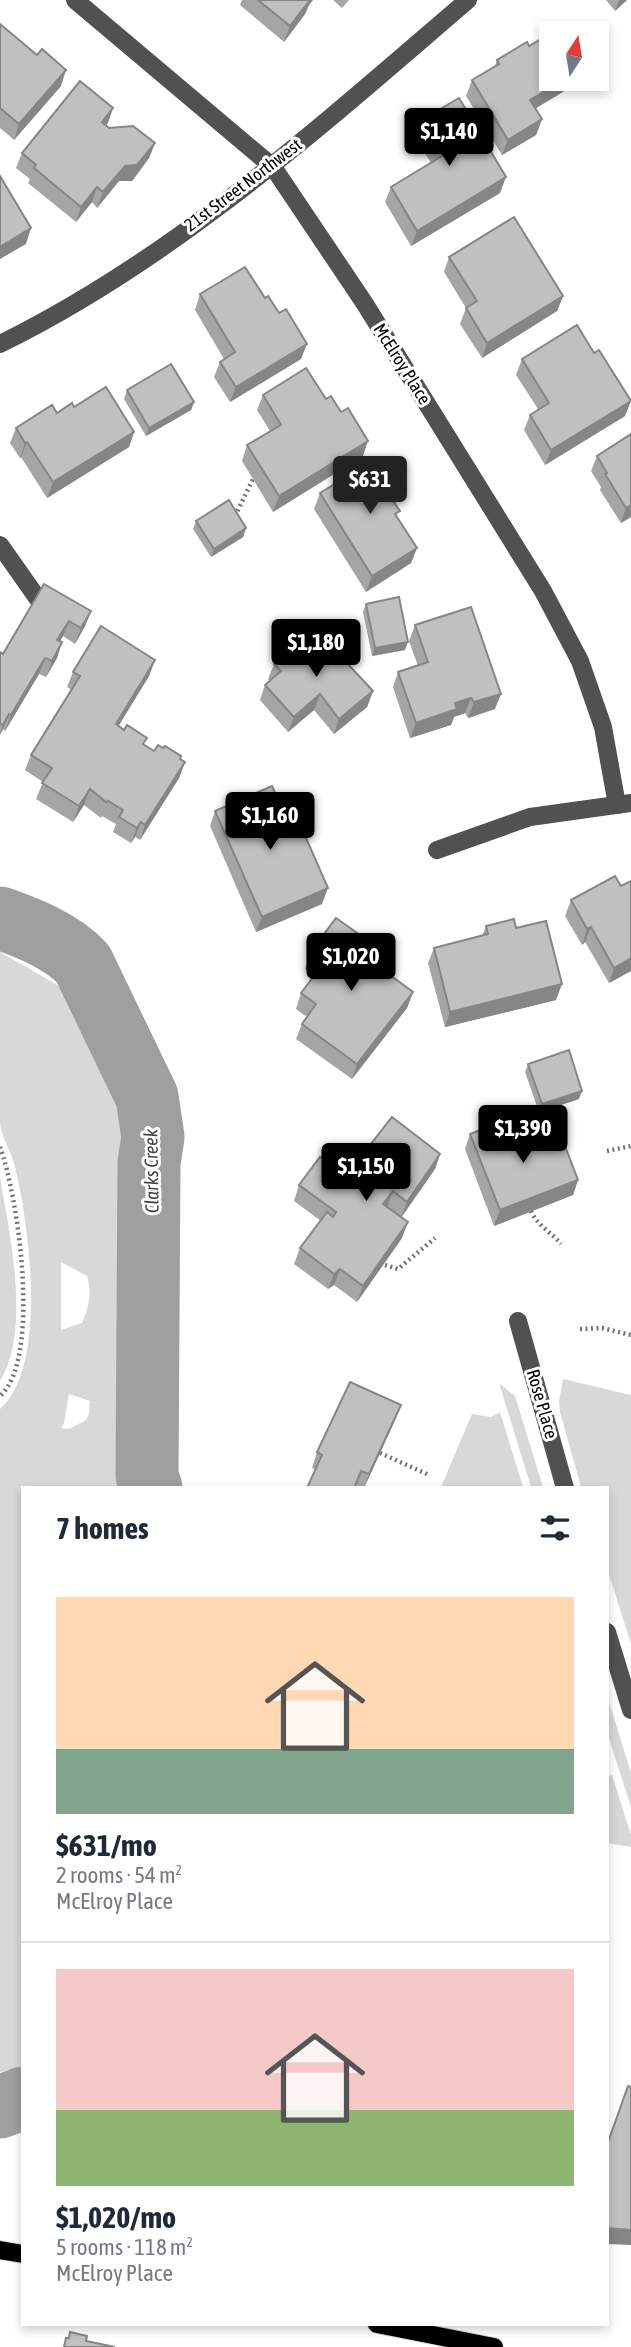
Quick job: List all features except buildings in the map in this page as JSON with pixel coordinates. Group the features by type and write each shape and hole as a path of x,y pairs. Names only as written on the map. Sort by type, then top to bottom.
{"main road":[{"path":"0,2250 21,2254"},
{"path":"387,2326 494,2347"}],"street":[{"name":"McElroy Place","path":"75,0 273,167 365,304 543,591 580,661 603,727 624,804 530,817 437,850"},
{"name":"21st Street Northwest","path":"0,344 59,315 103,289 273,167 468,0"},
{"path":"0,545 38,599"},
{"name":"Rose Place","path":"518,1321 564,1486"},
{"path":"609,1638 631,1710"}],"path":[{"path":"233,520 253,479"},
{"path":"607,1151 631,1146"},
{"path":"0,1147 7,1166 17,1222 24,1304 21,1348 11,1379 0,1396"},
{"path":"531,1211 534,1220 561,1244"},
{"path":"385,1265 398,1269 435,1238"},
{"path":"580,1329 603,1328 631,1335"},
{"path":"380,1453 427,1474"}],"shaded area":[{"path":"0,952 73,994 100,1049 127,1125 133,1477 130,1486 21,1486 21,2067 0,2072 0,1409 15,1388 25,1361 30,1328 31,1292 20,1188 0,1123","holes":["61,1262 87,1276 88,1306 82,1323 61,1330","69,1394 90,1401 86,1420 69,1429 61,1428"]},
{"path":"0,1178 13,1254 16,1310 9,1360 0,1381"},
{"path":"563,1379 631,1395 631,1644 609,1574 609,1486 581,1486 559,1401"},
{"path":"499,1383 515,1396 543,1486 531,1486"},
{"path":"500,1412 523,1486 441,1486 472,1414 491,1417"},
{"path":"609,1702 631,1773 631,1807 609,1738"},
{"path":"612,1775 631,1835 631,1847 609,1843 609,1776"}],"waterway":[{"name":"Clarks Creek","path":"0,918 55,942 83,964 147,1097 153,1137 149,1163 147,1476 150,1486"},
{"name":"Clarks Creek","path":"0,2107 21,2099"}]}
